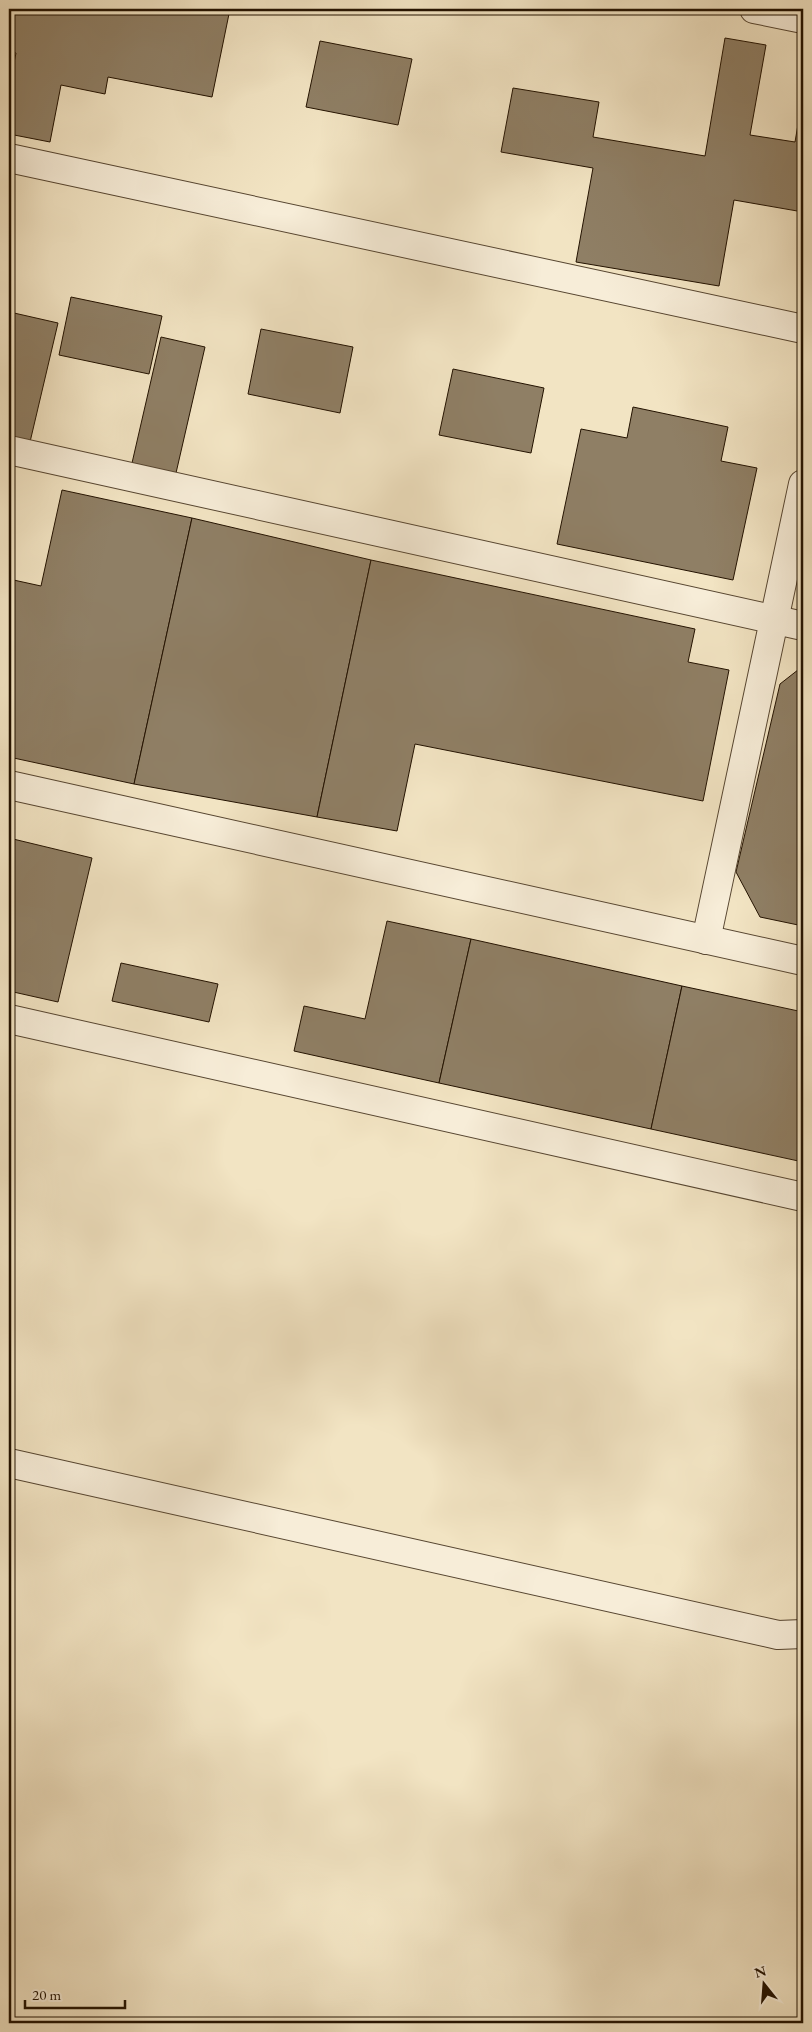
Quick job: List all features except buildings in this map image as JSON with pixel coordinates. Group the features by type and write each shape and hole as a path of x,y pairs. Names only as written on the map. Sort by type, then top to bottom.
{"street":[{"path":"754,9 803,19"},
{"path":"9,158 803,329"},
{"path":"9,450 803,626"},
{"path":"706,940 803,484"},
{"path":"9,785 803,961"},
{"path":"9,1019 803,1197"},
{"path":"9,1463 778,1635 803,1634"}]}
